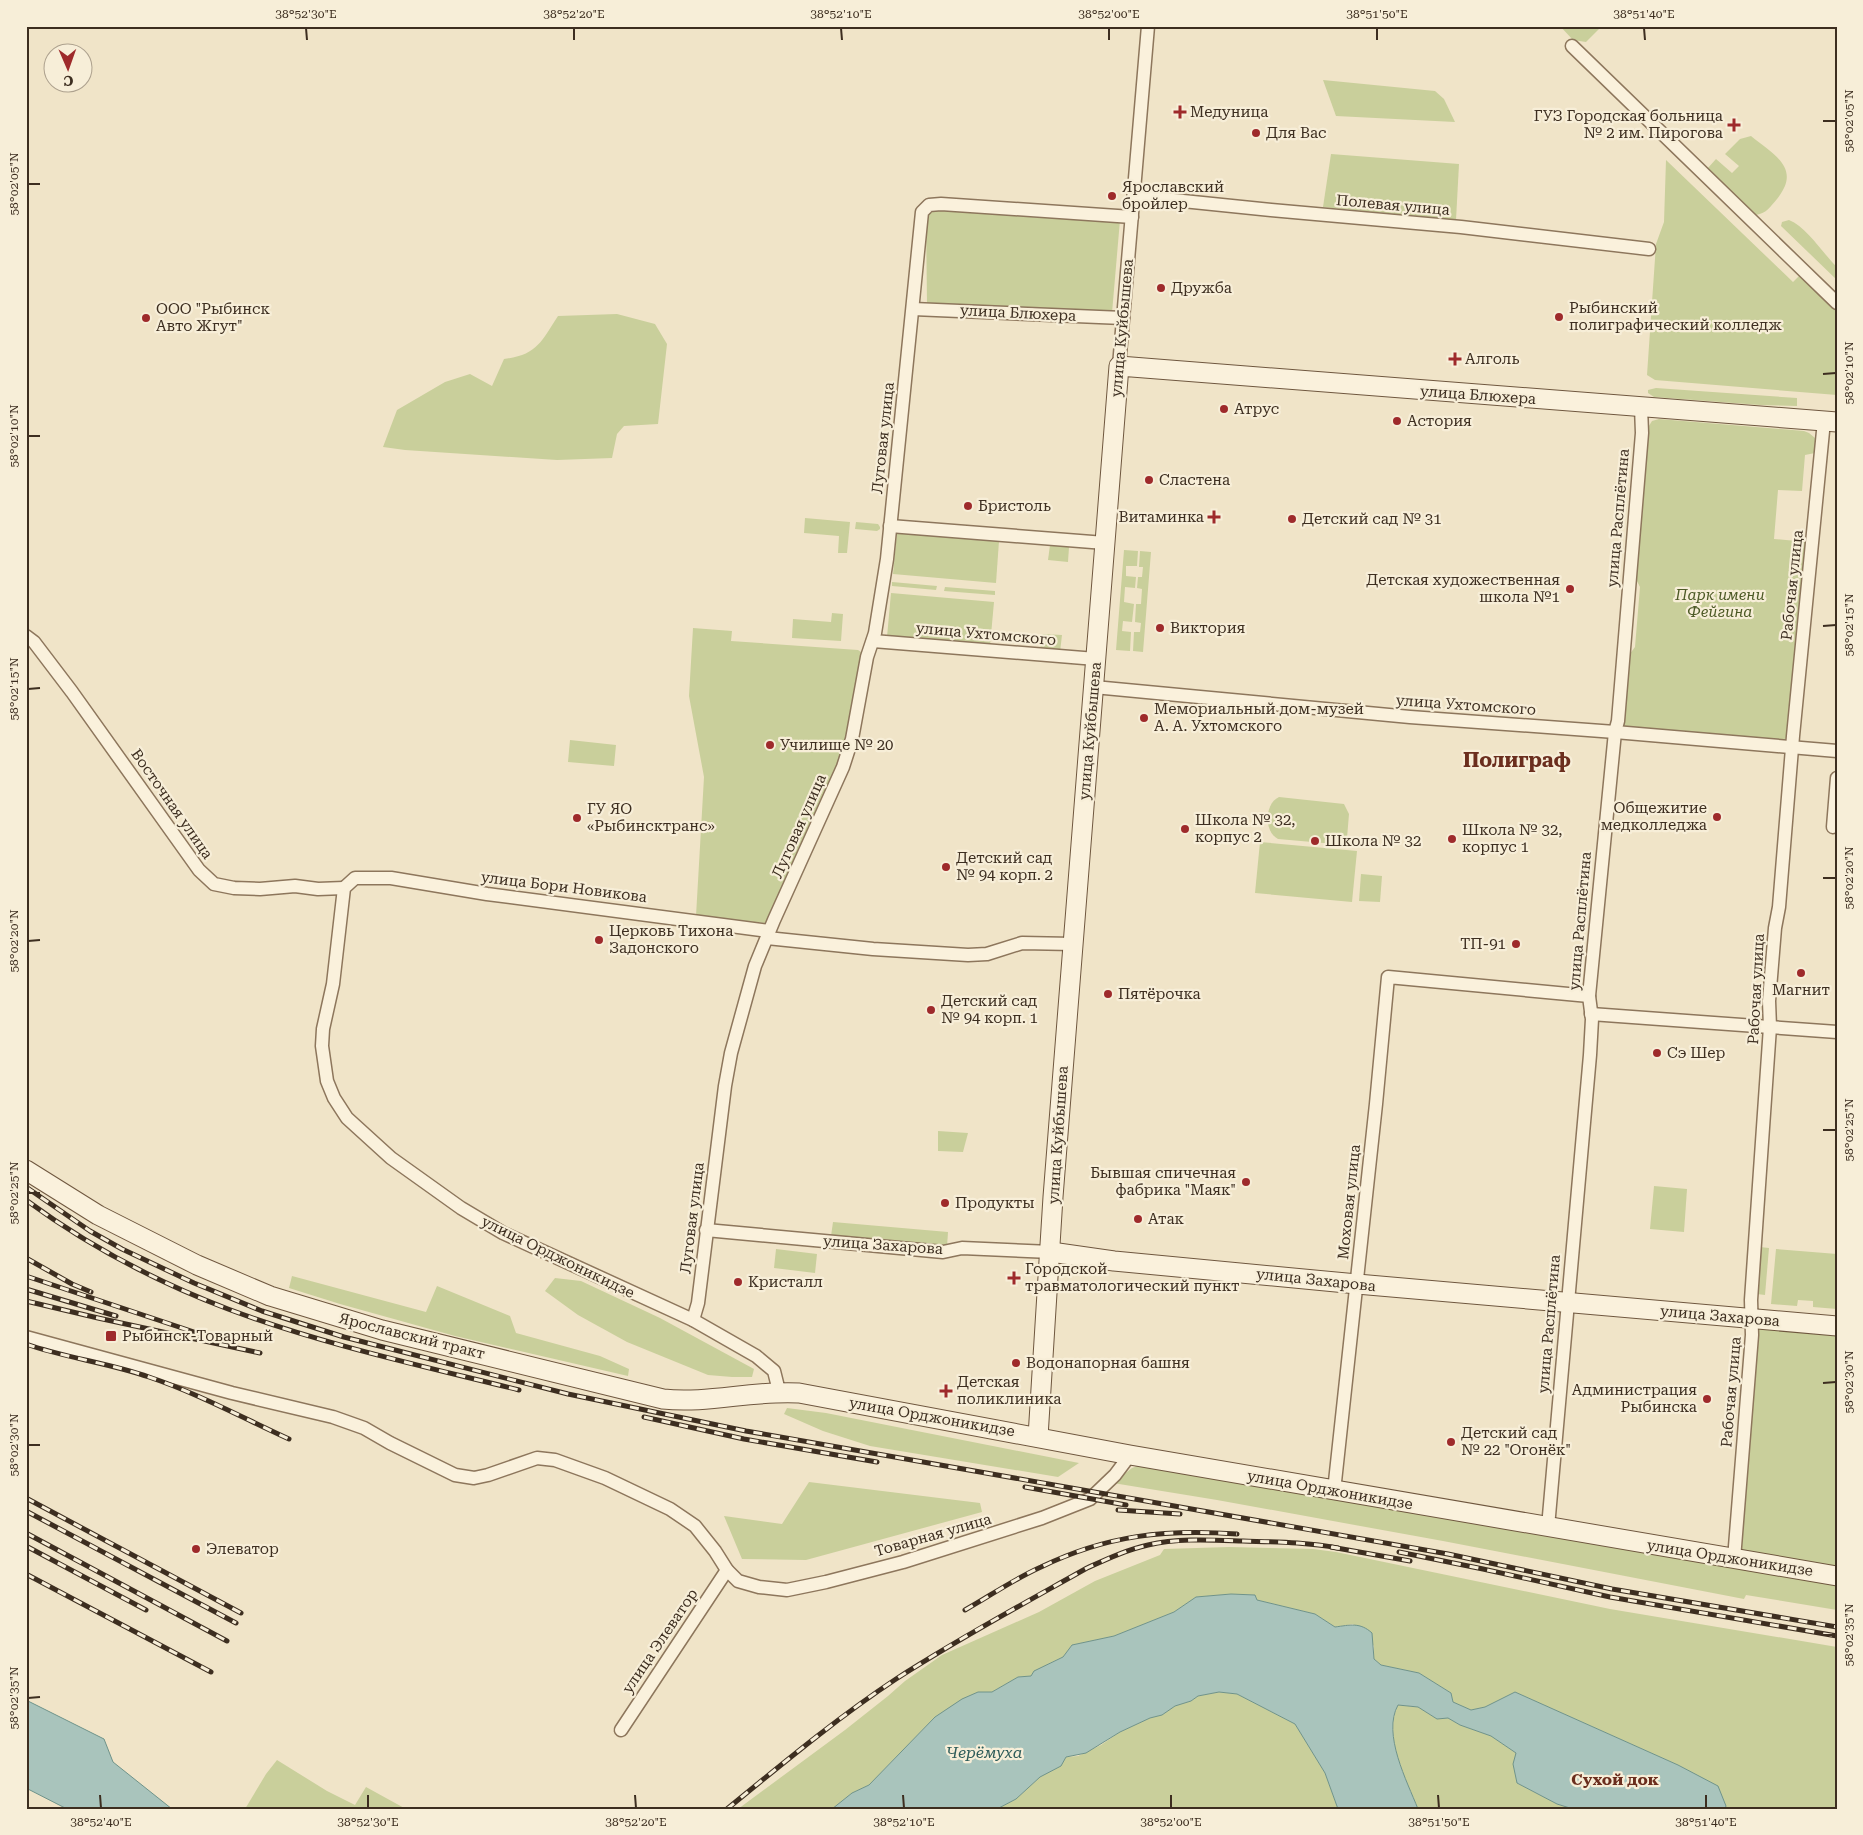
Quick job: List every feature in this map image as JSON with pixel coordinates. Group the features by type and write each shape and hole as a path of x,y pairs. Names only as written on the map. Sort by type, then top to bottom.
{"street":[{"name":"улица Куйбышева","path":"1038,1437 1053,1197 1122,318 1148,26"},
{"path":"1572,46 1837,303"},
{"name":"Полевая улица","path":"1134,196 1461,227 1649,249"},
{"name":"Луговая улица","path":"693,1320 698,1302 728,1069 749,986 768,934 846,759 854,733 867,657 873,641 885,574 921,218 925,208 929,205 942,204 1132,217"},
{"name":"улица Блюхера","path":"913,309 1122,318"},
{"name":"улица Блюхера","path":"1119,366 1830,422"},
{"name":"улица Расплётина","path":"1548,1527 1590,1055 1592,1014 1589,996 1615,732 1618,721 1642,432 1641,407"},
{"name":"Рабочая улица","path":"1734,1559 1752,1335 1751,1300 1770,1027 1769,1001 1774,937 1779,907 1793,746 1830,422"},
{"path":"890,526 1105,543"},
{"name":"Восточная улица","path":"26,636 34,642 72,692 199,870 214,884 234,888 260,889 295,886 318,889 344,888"},
{"name":"улица Ухтомского","path":"873,641 1096,659"},
{"name":"улица Ухтомского","path":"1094,687 1410,718 1615,732 1837,751"},
{"path":"1833,827 1837,778"},
{"name":"улица Бори Новикова","path":"344,888 355,878 391,878 487,894 717,922 768,934 873,949 987,954 1022,943 1073,944"},
{"name":"улица Орджоникидзе","path":"344,888 333,984 323,1029 322,1046 327,1081 334,1098 347,1118 391,1158 461,1208 503,1233 693,1320 756,1356 774,1371 779,1391"},
{"name":"Моховая улица","path":"1334,1491 1388,977 1589,996"},
{"path":"1592,1014 1837,1032"},
{"name":"Ярославский тракт","path":"26,1170 91,1211 148,1241 236,1282 307,1308 382,1330 663,1399 713,1398 779,1391 825,1398"},
{"name":"улица Захарова","path":"706,1230 942,1252 962,1248 1050,1252 1114,1261 1357,1284 1837,1326"},
{"path":"26,1337 232,1393 333,1417 364,1428 455,1475 474,1478 536,1458 555,1460 605,1478 670,1509 695,1526 715,1551 726,1570"},
{"name":"улица Орджоникидзе","path":"825,1398 1334,1491 1837,1576"},
{"name":"Товарная улица","path":"726,1570 738,1581 760,1587 787,1590 903,1562 1016,1527 1082,1504 1090,1499 1115,1475 1130,1455"},
{"name":"улица Элеватор","path":"621,1730 726,1570"}],"green space":[{"path":"1560,26 1601,27 1586,42 1573,40"},
{"path":"1323,80 1435,91 1444,99 1455,122 1336,116"},
{"path":"1751,136 1782,163 1786,170 1787,179 1784,188 1772,205 1766,211 1756,215 1707,169 1716,159 1732,173 1739,166 1725,154 1740,139"},
{"path":"1331,154 1459,164 1456,220 1323,207"},
{"path":"1666,160 1793,282 1800,275 1837,309 1837,395 1655,380 1647,375 1656,244 1664,222"},
{"path":"931,209 1120,220 1112,313 927,304 926,216"},
{"path":"1789,220 1802,228 1837,267 1837,280 1781,226 1782,222"},
{"path":"617,314 655,324 667,344 658,424 624,426 617,434 612,458 557,460 383,447 397,410 445,382 470,374 492,386 504,359 524,354 537,346 558,316"},
{"path":"1656,388 1797,398 1797,406 1654,397 1648,393 1648,390"},
{"name":"Парк имени Фейгина","path":"1659,419 1804,431 1815,438 1815,453 1805,455 1802,491 1778,490 1774,539 1807,542 1787,738 1782,740 1623,728 1629,655 1635,647 1640,587 1635,577 1647,429 1652,421"},
{"path":"805,518 850,522 847,553 838,553 839,536 804,533"},
{"path":"856,522 878,524 880,529 877,531 855,529"},
{"path":"897,532 999,541 996,583 893,574"},
{"path":"1050,545 1069,547 1068,562 1048,560"},
{"path":"1124,550 1138,551 1137,566 1126,566 1126,576 1136,577 1135,588 1125,587 1124,602 1134,604 1132,622 1123,621 1122,631 1131,632 1130,651 1116,650"},
{"path":"1140,551 1151,552 1143,652 1133,651 1134,632 1140,632 1141,623 1135,622 1136,604 1141,604 1142,589 1137,588 1138,577 1142,577 1143,567 1139,567"},
{"path":"892,582 937,586 936,590 892,586"},
{"path":"945,587 995,591 995,595 944,591"},
{"path":"891,593 994,602 990,646 887,637"},
{"path":"832,613 843,614 841,641 792,638 793,619 831,622"},
{"path":"693,628 732,631 731,641 858,650 861,652 844,750 765,923 696,916 704,777 689,696"},
{"path":"1042,634 1062,635 1060,652 1040,651"},
{"path":"570,740 616,745 614,766 568,762"},
{"path":"1279,797 1344,804 1349,814 1347,838 1341,843 1335,844 1278,839 1270,830 1268,817 1271,805"},
{"path":"1260,842 1357,851 1352,902 1255,893"},
{"path":"1361,874 1382,876 1380,902 1359,901"},
{"path":"938,1131 968,1133 963,1152 938,1151"},
{"path":"1654,1186 1687,1189 1684,1232 1650,1229"},
{"path":"833,1222 948,1232 947,1247 831,1236"},
{"path":"1760,1247 1769,1248 1765,1295 1757,1294"},
{"path":"776,1249 817,1254 815,1273 774,1268"},
{"path":"1776,1249 1837,1254 1837,1309 1813,1307 1813,1301 1798,1300 1797,1306 1771,1304"},
{"path":"292,1276 426,1312 437,1286 510,1316 516,1333 600,1356 629,1369 628,1376 455,1336 340,1304 289,1288"},
{"path":"555,1278 581,1281 660,1318 754,1369 752,1377 708,1375 627,1342 578,1315 545,1291"},
{"path":"1762,1329 1837,1336 1837,1567 1741,1549 1757,1331"},
{"path":"787,1408 826,1413 1079,1463 1058,1477 870,1446 823,1431 784,1414"},
{"path":"1140,1465 1837,1582 1837,1610 1746,1595 1744,1599 1443,1541 1113,1483 1132,1468"},
{"path":"809,1482 980,1503 982,1512 806,1560 742,1559 724,1516 782,1524"},
{"path":"1229,1547 1313,1549 1336,1552 1610,1609 1837,1647 1837,1809 1725,1809 1726,1806 1717,1786 1678,1765 1515,1692 1485,1707 1471,1710 1453,1702 1451,1693 1419,1673 1381,1665 1374,1659 1374,1646 1353,1624 1335,1627 1315,1614 1257,1600 1255,1595 1231,1594 1196,1597 1174,1612 1114,1636 1072,1645 1063,1657 1031,1676 1018,1677 992,1692 978,1692 963,1699 935,1717 869,1785 852,1793 832,1809 738,1809 845,1730 905,1681 942,1655 1039,1612 1095,1581 1160,1555 1164,1549"},
{"path":"1219,1692 1237,1694 1295,1724 1325,1773 1338,1809 997,1809 1016,1799 1040,1777 1060,1766 1066,1757 1078,1756 1101,1745 1120,1732 1150,1718 1162,1715 1175,1706 1191,1701 1198,1696"},
{"path":"1398,1705 1418,1707 1437,1719 1448,1718 1460,1725 1491,1736 1516,1753 1517,1783 1557,1804 1573,1809 1418,1809 1402,1771 1395,1744 1393,1731 1394,1717"},
{"path":"277,1760 327,1791 355,1805 366,1787 406,1809 245,1809 266,1774"}],"water":[{"name":"Черёмуха","path":"1231,1594 1255,1595 1257,1600 1315,1614 1335,1627 1355,1625 1363,1627 1372,1633 1374,1659 1381,1665 1419,1673 1451,1693 1453,1702 1471,1710 1485,1707 1515,1692 1678,1765 1718,1786 1726,1806 1725,1809 1573,1809 1557,1804 1517,1783 1513,1764 1516,1753 1491,1736 1460,1725 1448,1718 1437,1719 1418,1707 1398,1705 1394,1717 1394,1743 1418,1809 1338,1809 1325,1773 1295,1724 1237,1694 1219,1692 1198,1696 1191,1701 1175,1706 1162,1715 1150,1718 1120,1732 1086,1753 1066,1757 1061,1766 1040,1777 1016,1799 997,1809 832,1809 852,1793 869,1785 935,1717 962,1699 978,1692 992,1692 1018,1677 1031,1676 1034,1671 1063,1657 1072,1645 1114,1636 1174,1612 1196,1597"},
{"path":"26,1700 104,1739 113,1762 172,1809 67,1809 26,1788"}],"railway":[{"path":"26,1187 90,1231 122,1249 194,1283 262,1311 344,1337 568,1394 746,1431 1448,1554 1612,1589 1837,1627"},
{"path":"26,1200 73,1232 123,1261 175,1287 228,1309 263,1322 336,1344 519,1390"},
{"path":"26,1258 72,1284 91,1292"},
{"path":"26,1276 200,1334"},
{"path":"26,1289 116,1316"},
{"path":"26,1301 260,1353"},
{"path":"26,1344 134,1372 167,1383 289,1439"},
{"path":"644,1417 744,1439 877,1462"},
{"path":"1025,1487 1126,1505"},
{"path":"26,1498 241,1613"},
{"path":"1118,1510 1180,1514"},
{"path":"26,1511 236,1623"},
{"path":"26,1533 227,1641"},
{"path":"965,1610 1012,1582 1065,1556 1113,1541 1161,1534 1237,1534"},
{"path":"727,1809 831,1725 896,1679 991,1622 1087,1568 1109,1558 1148,1545 1183,1540 1290,1543 1338,1548"},
{"path":"26,1546 146,1610"},
{"path":"1331,1547 1410,1561"},
{"path":"1399,1552 1610,1597 1837,1636"},
{"path":"26,1574 211,1672"}],"place":[{"name":"Медуница","path":"1180,112"},
{"name":"ГУЗ Городская больница № 2 им. Пирогова","path":"1734,125"},
{"name":"Для Вас","path":"1256,133"},
{"name":"Ярославский бройлер","path":"1112,196"},
{"name":"Дружба","path":"1161,288"},
{"name":"Рыбинский полиграфический колледж","path":"1559,317"},
{"name":"ООО \"Рыбинск Авто Жгут\"","path":"146,318"},
{"name":"Алголь","path":"1455,359"},
{"name":"Атрус","path":"1224,409"},
{"name":"Астория","path":"1397,421"},
{"name":"Сластена","path":"1149,480"},
{"name":"Бристоль","path":"968,506"},
{"name":"Витаминка","path":"1214,517"},
{"name":"Детский сад № 31","path":"1292,519"},
{"name":"Детская художественная школа №1","path":"1570,589"},
{"name":"Виктория","path":"1160,628"},
{"name":"Мемориальный дом-музей А. А. Ухтомского","path":"1144,718"},
{"name":"Училище № 20","path":"770,745"},
{"name":"Общежитие медколледжа","path":"1717,817"},
{"name":"ГУ ЯО «Рыбинсктранс»","path":"577,818"},
{"name":"Школа № 32, корпус 2","path":"1185,829"},
{"name":"Школа № 32, корпус 1","path":"1452,839"},
{"name":"Школа № 32","path":"1315,841"},
{"name":"Детский сад № 94 корп. 2","path":"946,867"},
{"name":"Церковь Тихона Задонского","path":"599,940"},
{"name":"ТП-91","path":"1516,944"},
{"name":"Магнит","path":"1801,973"},
{"name":"Пятёрочка","path":"1108,994"},
{"name":"Детский сад № 94 корп. 1","path":"931,1010"},
{"name":"Сэ Шер","path":"1657,1053"},
{"name":"Бывшая спичечная фабрика \"Маяк\"","path":"1246,1182"},
{"name":"Продукты","path":"945,1203"},
{"name":"Атак","path":"1138,1219"},
{"name":"Городской травматологический пункт","path":"1014,1278"},
{"name":"Кристалл","path":"738,1282"},
{"name":"Рыбинск-Товарный","path":"111,1336"},
{"name":"Водонапорная башня","path":"1016,1363"},
{"name":"Детская поликлиника","path":"946,1391"},
{"name":"Администрация Рыбинска","path":"1707,1399"},
{"name":"Детский сад № 22 \"Огонёк\"","path":"1451,1442"},
{"name":"Элеватор","path":"196,1549"}],"district":[{"name":"Полиграф","path":"1517,760"},
{"name":"Сухой док","path":"1615,1779"}]}
